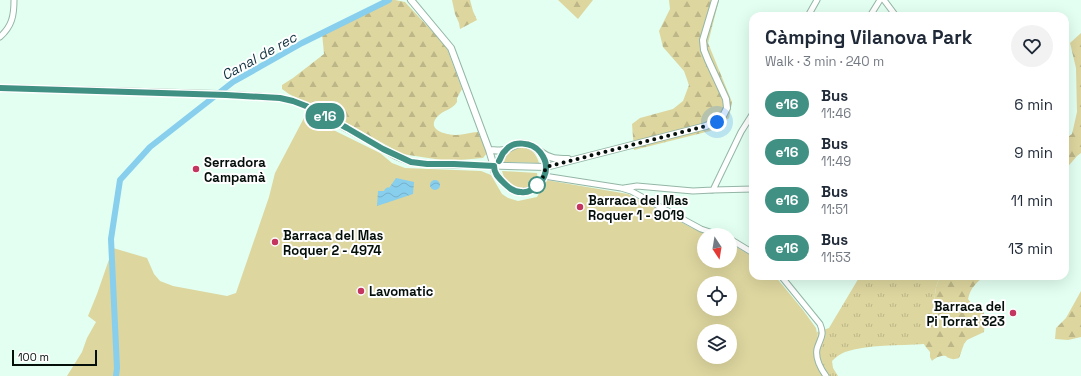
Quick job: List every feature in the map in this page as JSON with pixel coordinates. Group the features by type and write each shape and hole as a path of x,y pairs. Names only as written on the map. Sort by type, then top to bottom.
{"street":[{"path":"0,37 12,22 14,14 14,0"},
{"path":"411,0 451,48 489,150 494,171 501,180 509,188 520,192 525,192 536,187 542,180 546,167 543,157 539,151"},
{"path":"0,88 216,94 280,98 293,101 318,112 383,149 411,162 427,164 546,167 706,126 717,122 724,116 727,108 726,99 704,50 703,40 715,0"},
{"path":"810,12 817,0"},
{"path":"872,12 880,0"},
{"path":"884,0 893,12"},
{"path":"713,190 741,132 749,119"},
{"path":"489,150 505,150 514,145 524,144 535,147 547,157 559,159 580,158"},
{"path":"494,166 499,161 505,150"},
{"path":"544,176 621,188 631,191 699,228"},
{"path":"621,188 637,186 693,191 749,189"},
{"path":"737,243 749,251"},
{"path":"784,280 820,324 823,330 822,339 817,349 817,354 826,376"}],"green space":[{"path":"383,0 405,2 446,46 462,89 455,105 437,117 434,125 439,131 452,135 478,132 487,153 483,158 448,161 402,154 282,89 282,85 324,54 322,33"},
{"path":"452,0 470,0 477,20 460,29"},
{"path":"558,0 593,0 578,19"},
{"path":"669,0 719,0 708,43 732,102 729,118 710,131 634,150 632,124 640,118 673,109 683,101 689,85 684,71 663,47 659,31 670,9"},
{"path":"1081,33 1081,153 1069,165 1069,136 1072,134 1077,112 1076,68 1070,43"},
{"path":"305,116 380,153 392,163 405,168 481,171 491,175 502,194 508,198 518,201 537,197 546,180 628,194 697,230 697,268 737,268 737,247 749,255 749,280 778,280 816,328 818,339 813,351 814,361 822,376 67,376 82,352 87,338 96,322 88,316 113,248 147,258 154,274 160,281 173,286 227,296 236,293 269,197 275,173"},
{"path":"523,146 533,152 539,163 504,162 510,150"},
{"path":"502,171 537,173 537,179 535,183 526,188 515,187 506,181"},
{"path":"858,280 939,280 936,287 932,317 924,336 924,344 874,346 854,349 845,352 832,361 833,368 838,376 822,376 816,367 813,358 813,351 818,338 817,332 829,328"},
{"path":"939,280 980,280 974,286 968,299 972,304 984,311 984,332 967,340 959,358 953,359 942,356 932,361 930,352 923,341 925,330 932,317 936,287"},
{"path":"1081,291 1081,337 1068,340 1055,339 1056,328 1066,318"}],"water":[{"path":"396,178 414,182 413,194 377,206 378,191 384,191 388,187 389,188"},
{"path":"433,180 437,180 439,181 439,189 433,190 430,187 430,183"}],"waterway":[{"name":"Canal de rec","path":"116,376 117,368 111,239 120,180 150,147 233,82 302,43 389,0"}],"bus line":[{"name":"e16","path":"0,88 280,98 306,106 396,156 411,162 427,164 494,166 494,171 501,180 509,188 520,192 525,192 536,187 544,176 546,167 543,157 535,147 524,144 514,145 505,150 499,161"}],"place":[{"name":"Serradora Campamà","path":"196,169"},
{"name":"Barraca del Mas Roquer 1 - 9019","path":"580,207"},
{"name":"Barraca del Mas Roquer 2 - 4974","path":"275,242"},
{"name":"Lavomatic","path":"361,291"},
{"name":"Barraca del Pi Torrat 323","path":"1013,313"}],"route":[{"path":"537,185 536,187 544,176 546,167 692,130 717,122"}]}
